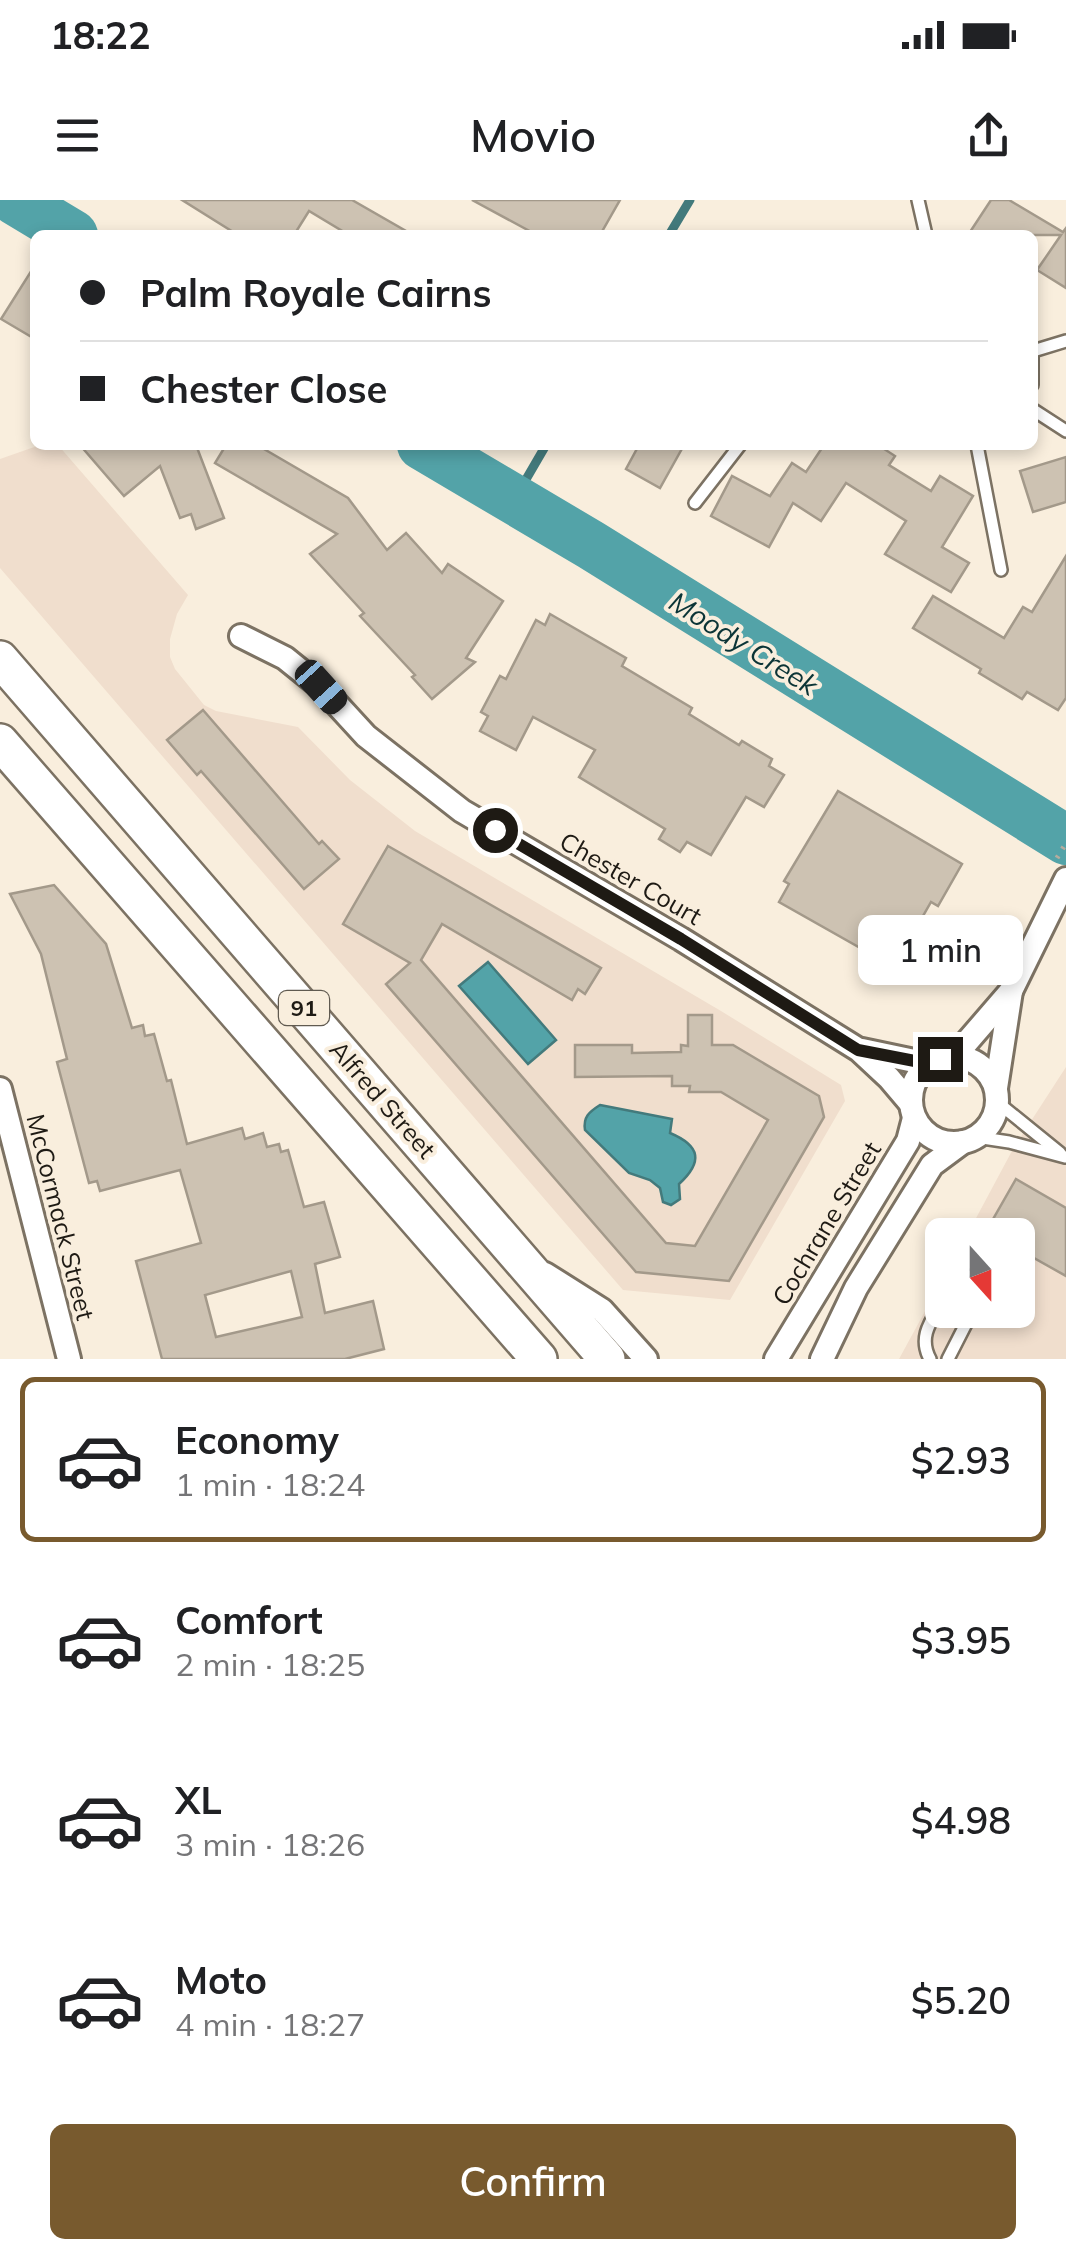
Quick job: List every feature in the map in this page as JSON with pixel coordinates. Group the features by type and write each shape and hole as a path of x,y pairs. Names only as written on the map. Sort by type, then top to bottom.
{"main road":[{"name":"Alfred Street","path":"0,659 607,1359"},
{"name":"91","path":"0,742 539,1359"}],"street":[{"name":"Chester Court","path":"242,636 286,658 366,736 462,811 681,939 858,1050"},
{"path":"913,1111 918,1076 947,1058 1011,991 1064,884"},
{"path":"823,1352 856,1288 932,1165 987,1128 996,1095 1011,991"},
{"path":"858,1050 920,1062 947,1058 980,1065 996,1095"},
{"path":"858,1050 890,1078 935,1138 948,1143 970,1139"},
{"name":"McCormack Street","path":"0,1090 69,1359"},
{"name":"Cochrane Street","path":"774,1358 908,1141 913,1111"},
{"path":"524,1262 602,1310 646,1359"}],"lane":[{"path":"918,200 925,230"},
{"path":"1038,349 1066,341"},
{"path":"1038,413 1066,431"},
{"path":"695,502 736,450"},
{"path":"978,450 1001,570"},
{"path":"996,1095 1066,1158"},
{"path":"970,1139 1009,1142 1066,1158"},
{"path":"928,1328 924,1336 930,1359"},
{"path":"948,1359 964,1328"}],"shaded area":[{"path":"30,448 62,450 188,595 177,614 170,657 204,705 216,711 298,727 350,780 415,831 841,1085 845,1101 730,1300 623,1290 0,568 0,459"},
{"path":"1066,1067 1066,1359 899,1359 925,1311 925,1328 1035,1328 1035,1218 976,1218 1013,1149"}],"water":[{"path":"488,962 556,1040 528,1064 459,986"},
{"path":"600,1105 672,1119 670,1133 688,1143 695,1155 692,1169 679,1184 680,1199 671,1205 663,1202 660,1188 629,1173 585,1130 588,1115"}],"building":[{"path":"182,200 352,200 404,230 341,230 309,211 297,230 230,230"},
{"path":"472,200 620,200 603,230 528,230"},
{"path":"991,200 1009,200 1063,232 1066,228 1066,288 1038,271 1061,235 1038,235 1038,230 971,230"},
{"path":"30,273 30,336 1,319"},
{"path":"84,450 198,450 224,518 196,529 191,514 180,518 160,466 124,496"},
{"path":"223,450 266,450 348,498 387,550 406,533 442,573 448,564 503,601 466,658 475,662 432,699 360,616 364,613 310,554 337,534 215,463"},
{"path":"636,450 681,450 660,488 626,469"},
{"path":"821,450 886,450 895,456 889,465 931,491 940,476 973,496 942,547 969,563 951,592 885,554 906,521 846,483 821,521 793,503 769,547 711,516 732,476 770,496 792,463 806,472"},
{"path":"1066,457 1066,502 1033,512 1020,471"},
{"path":"1066,556 1066,698 1058,710 1027,692 1022,699 913,628 933,596 1004,638 1023,607 1032,612"},
{"path":"550,614 626,658 622,666 692,708 689,714 739,745 742,741 772,759 769,766 784,775 764,807 746,797 711,855 687,842 680,852 659,839 665,829 579,777 595,750 533,717 516,750 480,731 488,716 481,712 500,676 506,679 536,620 545,625"},
{"path":"203,710 319,844 322,841 339,859 304,889 201,771 197,775 167,740"},
{"path":"838,791 962,864 938,906 931,902 894,967 779,902 789,884 784,881"},
{"path":"388,846 601,968 585,994 578,989 572,1000 442,924 421,960 666,1243 695,1246 768,1120 721,1092 689,1092 690,1086 672,1086 672,1076 575,1077 575,1045 632,1045 632,1053 681,1052 681,1045 688,1046 688,1015 712,1015 712,1045 733,1045 819,1096 824,1117 729,1281 636,1272 386,984 410,963 343,924"},
{"path":"54,885 106,944 132,1028 143,1025 145,1036 154,1034 167,1081 171,1080 187,1144 242,1128 245,1139 263,1133 267,1147 279,1144 281,1152 288,1150 304,1207 324,1202 340,1257 315,1264 325,1313 373,1301 384,1349 345,1359 162,1359 136,1261 201,1243 180,1170 100,1191 97,1181 89,1183 57,1062 67,1059 41,954 10,894","holes":["291,1271 302,1317 216,1337 205,1295"]},
{"path":"1016,1179 1066,1208 1066,1276 1035,1259 1035,1218 994,1218"}],"waterway":[{"name":"Moody Creek","path":"15,200 65,230"},
{"path":"672,230 690,200"},
{"name":"Moody Creek","path":"430,450 591,545 1066,840"},
{"path":"514,500 543,450"}],"route":[{"path":"495,830 681,939 858,1050 901,1060 940,1059"}]}
